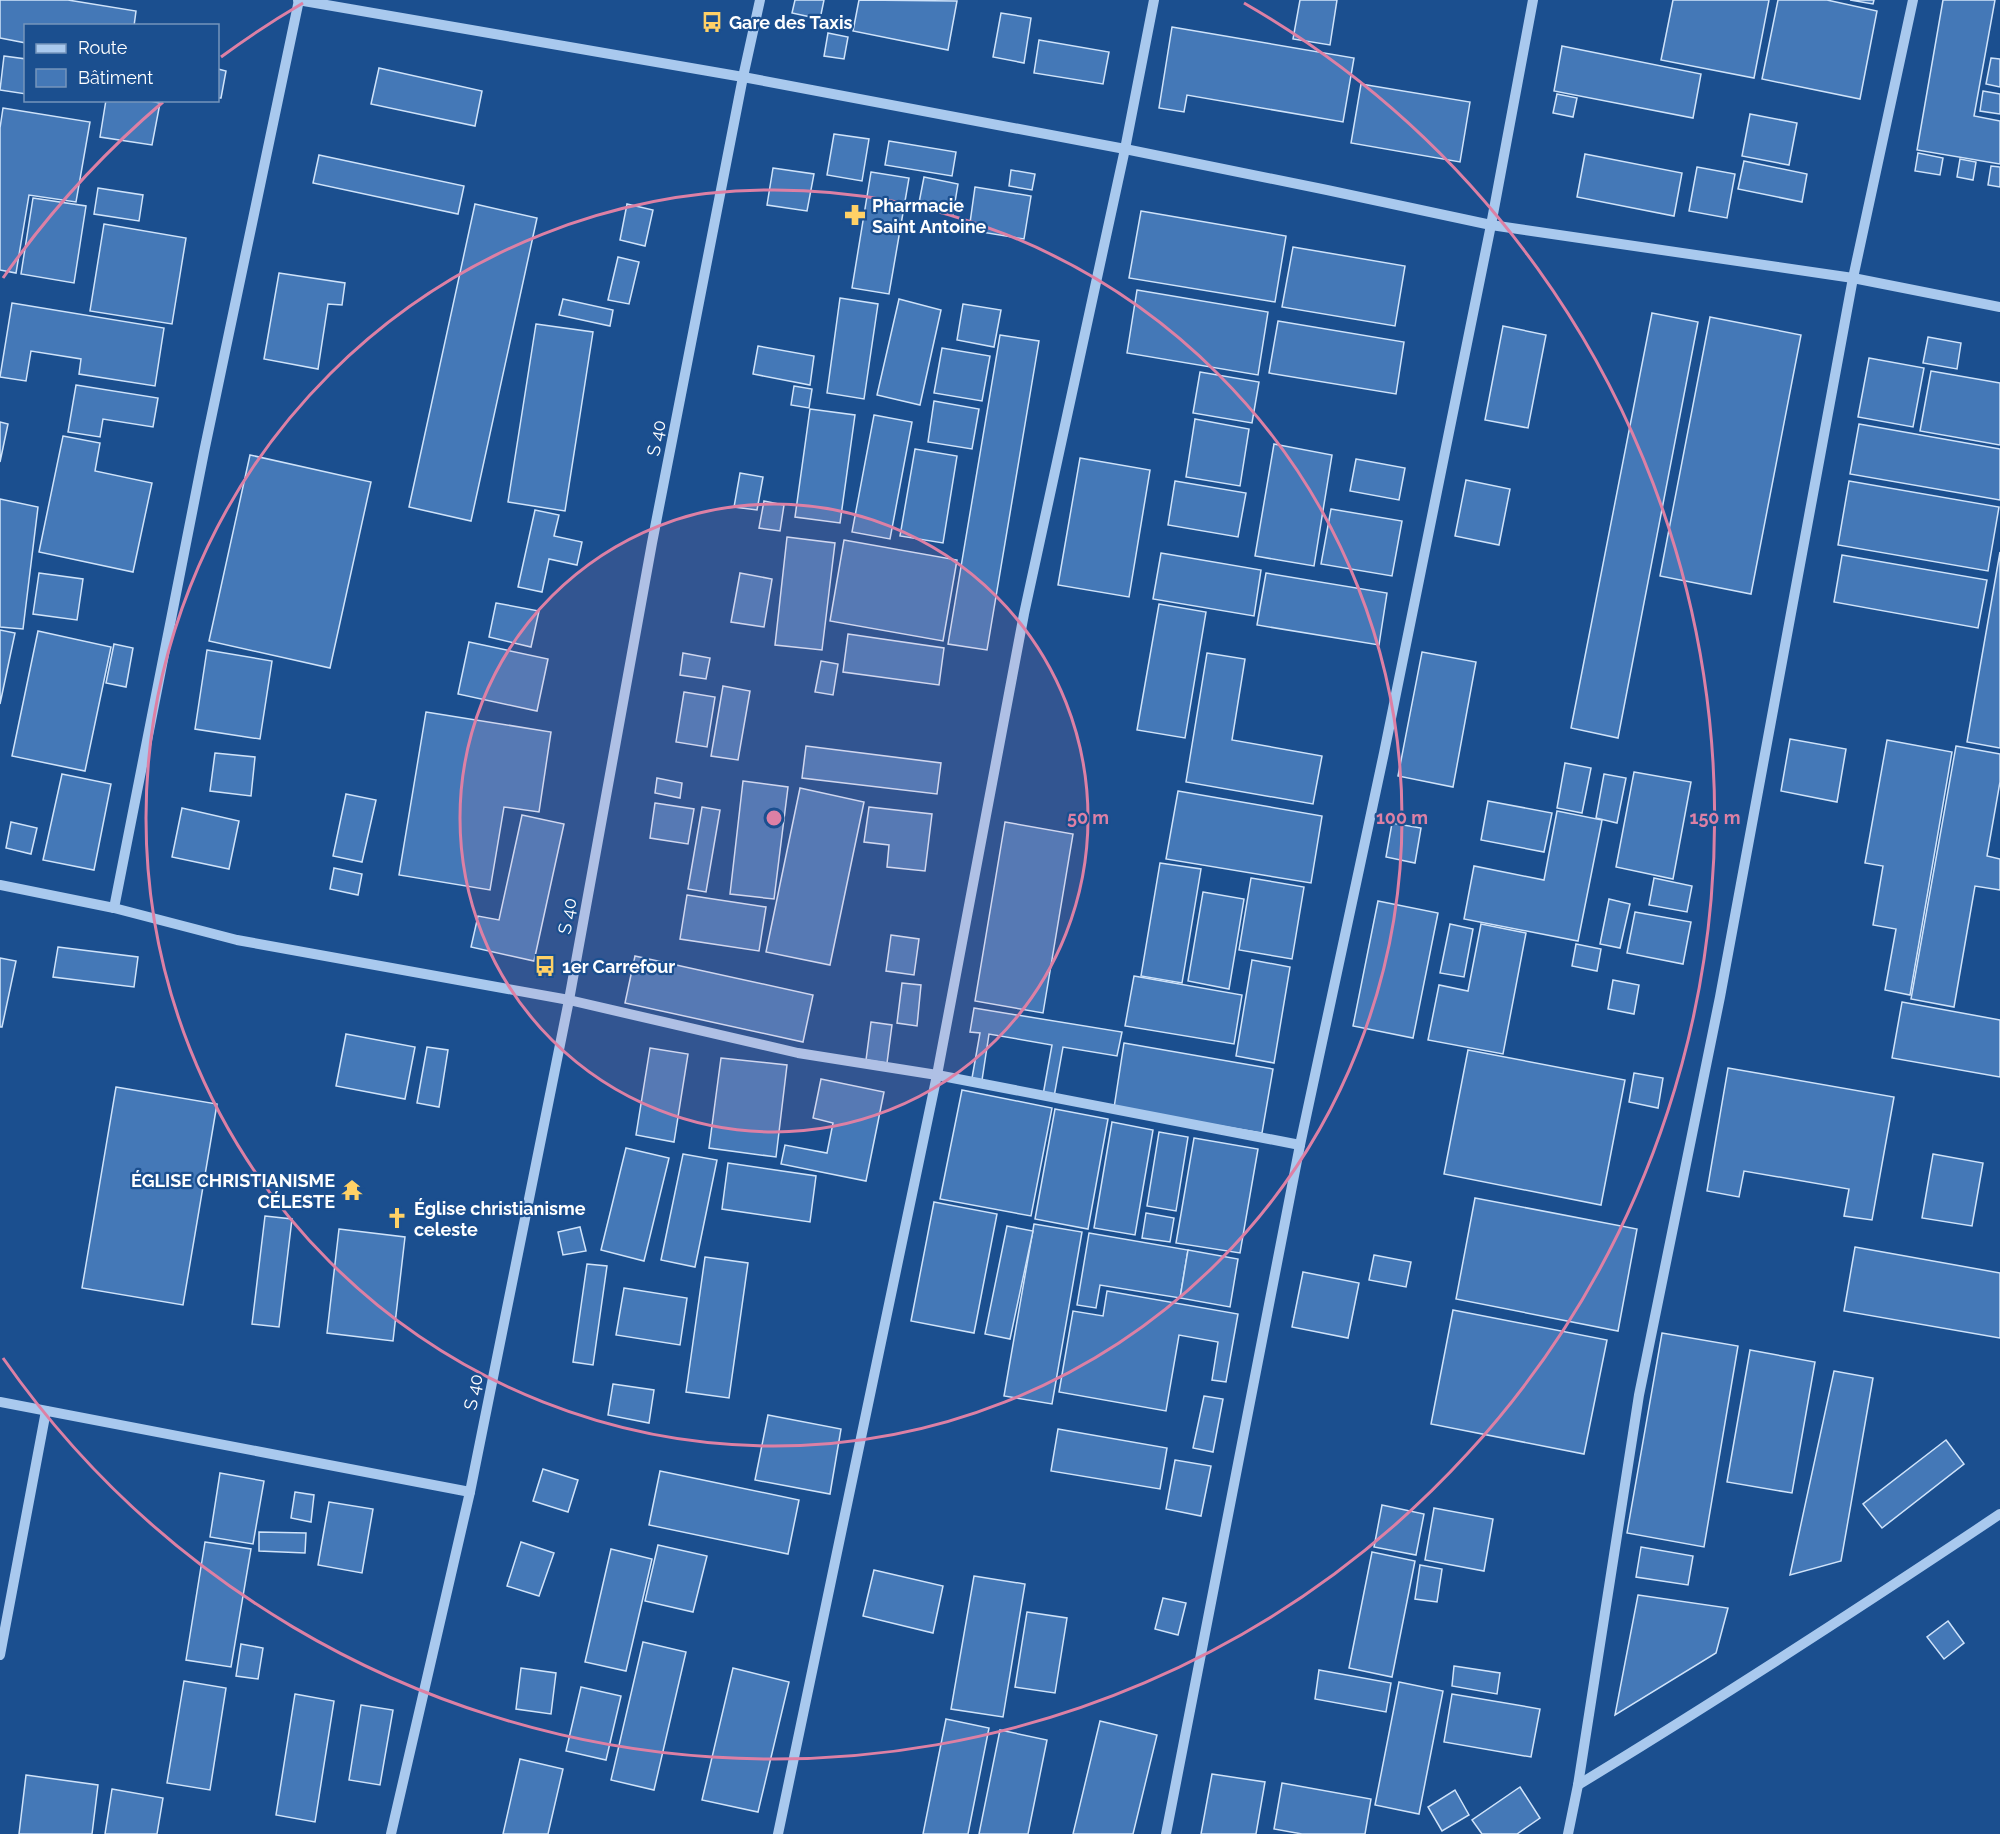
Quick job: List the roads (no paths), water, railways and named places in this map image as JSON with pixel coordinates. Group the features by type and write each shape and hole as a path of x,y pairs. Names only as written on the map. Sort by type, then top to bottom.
{"street":[{"path":"114,908 204,452 299,0 743,77 1125,149 1491,225 1853,278 2000,307"},
{"name":"S 40","path":"391,1834 470,1492 569,1000 652,543 760,0"},
{"path":"778,1834 937,1075 1024,614 1125,149 1154,0"},
{"path":"1166,1834 1300,1145 1384,753 1491,225 1533,0"},
{"path":"1568,1834 1578,1785 1639,1395 1720,997 1853,278 1913,0"},
{"path":"0,885 114,908 237,940 569,1000 798,1053 937,1075 1300,1145"},
{"path":"0,1402 470,1492"},
{"path":"0,1655 46,1411"},
{"path":"1578,1785 1865,1605 2000,1514"}],"place":[{"name":"Gare des Taxis","path":"712,22"},
{"name":"Pharmacie Saint Antoine","path":"855,215"},
{"name":"1er Carrefour","path":"545,966"},
{"name":"ÉGLISE CHRISTIANISME CÉLESTE","path":"352,1190"},
{"name":"Église christianisme celeste","path":"397,1218"}]}
